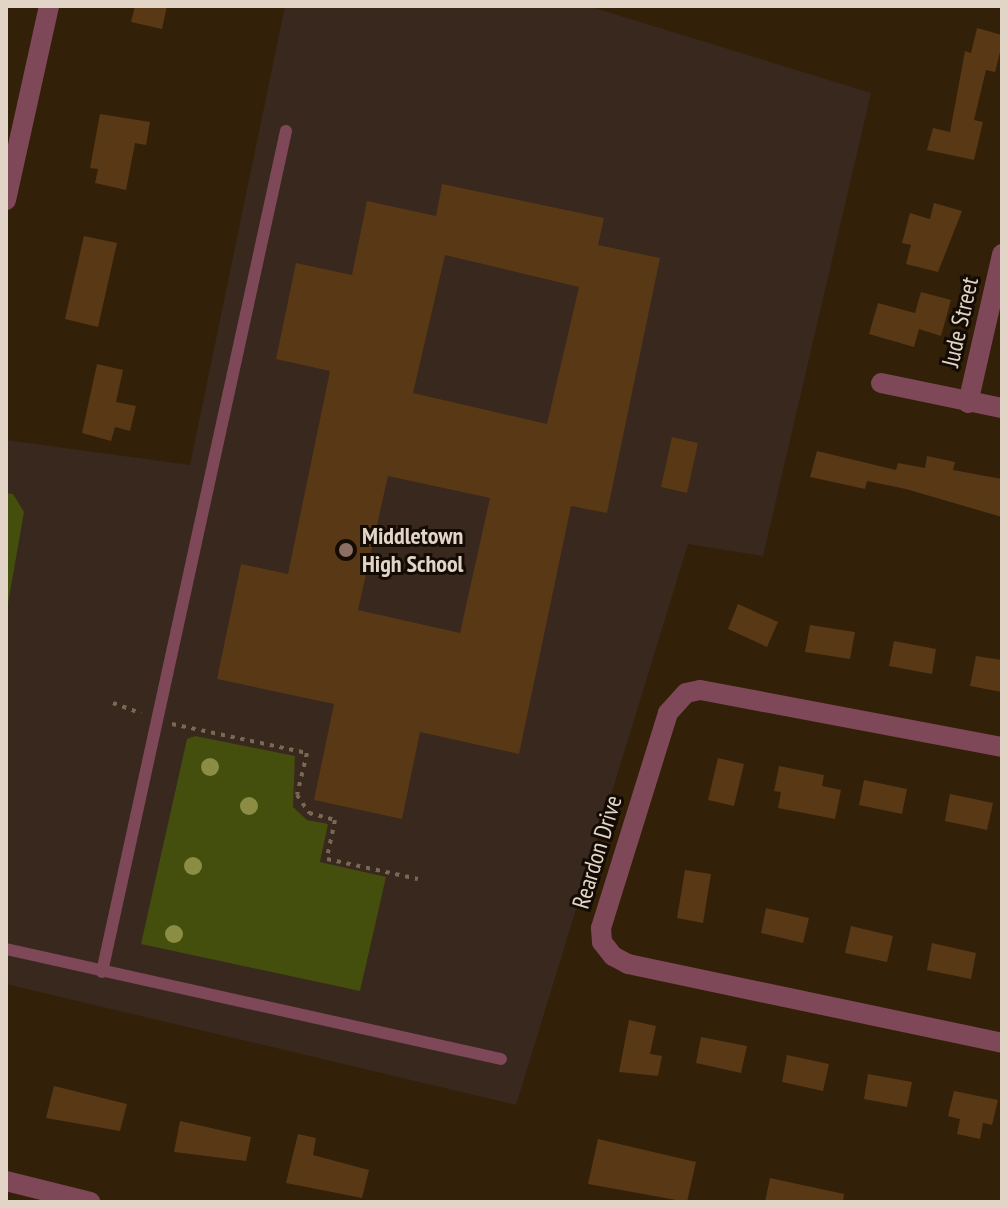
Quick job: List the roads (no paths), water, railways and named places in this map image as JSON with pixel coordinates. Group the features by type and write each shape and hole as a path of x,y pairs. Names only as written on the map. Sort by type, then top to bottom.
{"street":[{"path":"6,200 49,6"},
{"name":"Jude Street","path":"968,403 1002,254"},
{"path":"881,383 1002,408"},
{"name":"Reardon Drive","path":"1002,747 700,690 686,693 668,713 601,928 602,942 613,956 628,964 1002,1043"},
{"path":"6,1181 90,1202"}],"lane":[{"path":"102,972 160,719 202,503 286,131"},
{"path":"6,949 501,1059"}],"place":[{"name":"Middletown High School","path":"346,550"}]}
